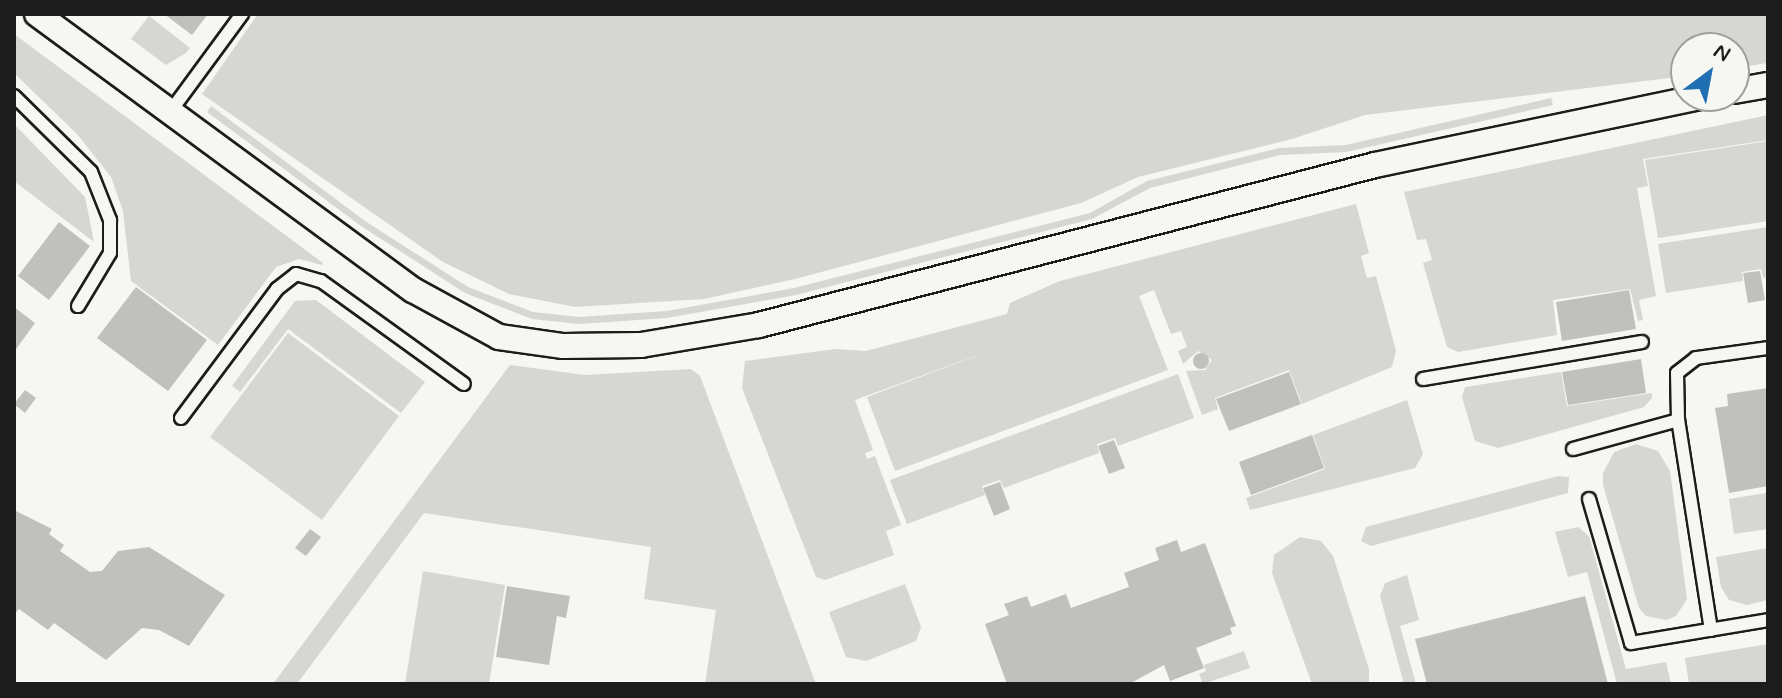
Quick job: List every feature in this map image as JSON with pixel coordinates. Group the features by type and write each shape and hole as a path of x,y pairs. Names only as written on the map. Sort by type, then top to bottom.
{"street":[{"path":"37,14 456,317 499,337 595,348 759,325 1375,165 1670,103"}],"lane":[{"path":"170,112 242,14"},
{"path":"14,96 91,172 110,220 110,253 78,306"},
{"path":"181,418 277,289 296,274 321,281 464,384"},
{"path":"1423,379 1642,342"},
{"path":"1711,630 1675,387 1682,365 1696,358 1768,348"},
{"path":"1573,449 1678,420"},
{"path":"1589,499 1631,643 1768,620"}],"shaded area":[{"path":"258,14 1768,14 1768,63 1750,66 1750,32 1670,32 1670,78 1365,115 1292,139 1138,177 1081,203 795,279 704,299 575,307 509,294 443,262 202,94"},
{"path":"149,16 190,48 186,53 166,65 131,39"},
{"path":"14,34 322,265 299,259 276,267 218,345 131,281 123,211 111,177 77,134 14,73"},
{"path":"1551,98 1553,105 1346,152 1280,155 1150,188 1092,219 796,295 667,318 579,324 532,319 465,293 361,226 207,112 211,106 365,221 468,287 533,312 579,317 667,311 794,288 1090,213 1147,181 1279,148 1346,145"},
{"path":"1768,115 1768,140 1643,159 1648,186 1637,188 1656,296 1639,300 1643,320 1638,321 1630,289 1553,300 1557,335 1458,352 1447,347 1423,263 1432,260 1426,239 1417,240 1404,192"},
{"path":"14,124 85,197 94,242 14,181"},
{"path":"1768,141 1768,221 1658,238 1645,160"},
{"path":"1356,204 1369,253 1361,256 1367,278 1376,276 1396,351 1392,367 1302,404 1289,370 1215,398 1218,409 1202,415 1186,371 1205,370 1212,360 1198,351 1183,364 1178,351 1187,347 1181,331 1171,334 1154,290 1139,296 1168,370 895,471 867,397 1003,346 855,400 873,450 865,453 867,459 875,456 901,525 886,531 894,555 825,580 816,577 742,388 745,361 836,349 866,351 1007,314 1010,303 1060,281"},
{"path":"1768,227 1768,277 1763,278 1761,269 1742,272 1743,281 1666,293 1658,244"},
{"path":"316,300 425,382 401,413 288,329 240,392 232,386 295,301"},
{"path":"288,333 399,416 322,520 210,437"},
{"path":"510,365 585,375 691,369 700,376 816,684 705,684 716,610 644,599 651,547 424,513 297,684 273,684"},
{"path":"1561,372 1567,406 1652,393 1652,398 1644,407 1498,448 1475,441 1462,397 1465,387"},
{"path":"1178,374 1194,418 1118,446 1115,438 1097,444 1099,453 1004,488 1000,480 982,486 985,495 907,524 890,480"},
{"path":"1407,400 1423,454 1415,468 1250,510 1246,498 1325,469 1313,435"},
{"path":"1636,444 1658,451 1670,471 1687,599 1676,616 1666,620 1646,616 1639,608 1603,485 1603,473 1614,452"},
{"path":"1558,476 1569,477 1568,493 1371,546 1361,541 1366,527"},
{"path":"1766,493 1768,529 1734,534 1729,499"},
{"path":"1578,527 1589,536 1626,669 1666,662 1671,684 1617,684 1587,572 1568,577 1555,532"},
{"path":"1300,537 1321,541 1333,556 1369,669 1369,684 1312,684 1272,573 1274,555"},
{"path":"1768,548 1768,600 1747,605 1729,600 1721,587 1716,557"},
{"path":"423,571 505,585 489,684 405,684"},
{"path":"1407,575 1419,620 1400,626 1416,684 1404,684 1380,596 1385,583"},
{"path":"905,584 921,627 916,641 866,661 846,657 829,612"},
{"path":"1768,644 1768,684 1689,684 1685,658"},
{"path":"1244,651 1250,668 1203,684 1199,674 1206,671 1204,665"}],"building":[{"path":"164,14 208,14 192,35"},
{"path":"59,222 90,246 49,300 18,276"},
{"path":"1760,271 1765,300 1748,303 1743,273"},
{"path":"136,287 207,340 168,391 97,338"},
{"path":"1629,290 1636,329 1562,341 1556,302"},
{"path":"14,307 35,323 14,352"},
{"path":"1198,353 1204,353 1209,361 1207,367 1198,369 1193,364 1193,358"},
{"path":"1641,359 1646,393 1568,405 1562,372"},
{"path":"1289,372 1301,404 1229,431 1216,399"},
{"path":"1768,388 1768,486 1729,493 1715,408 1728,406 1727,394"},
{"path":"25,390 36,398 25,413 14,404"},
{"path":"1312,435 1324,468 1251,495 1239,462"},
{"path":"1114,440 1125,468 1109,474 1098,446"},
{"path":"1000,482 1010,509 994,516 983,488"},
{"path":"16,511 52,529 49,534 64,545 60,551 90,572 102,571 118,551 149,547 225,595 189,646 159,630 142,628 106,660 54,623 48,630 19,609 14,615"},
{"path":"310,529 321,537 306,556 295,548"},
{"path":"1177,540 1181,552 1205,543 1236,626 1230,628 1232,634 1196,648 1204,668 1170,681 1164,665 1129,684 1007,684 985,624 1009,615 1004,604 1027,596 1031,607 1066,594 1071,608 1129,587 1124,573 1159,560 1155,548"},
{"path":"507,586 570,596 566,618 557,616 549,665 496,657"},
{"path":"1585,596 1608,684 1427,684 1415,639"}]}
